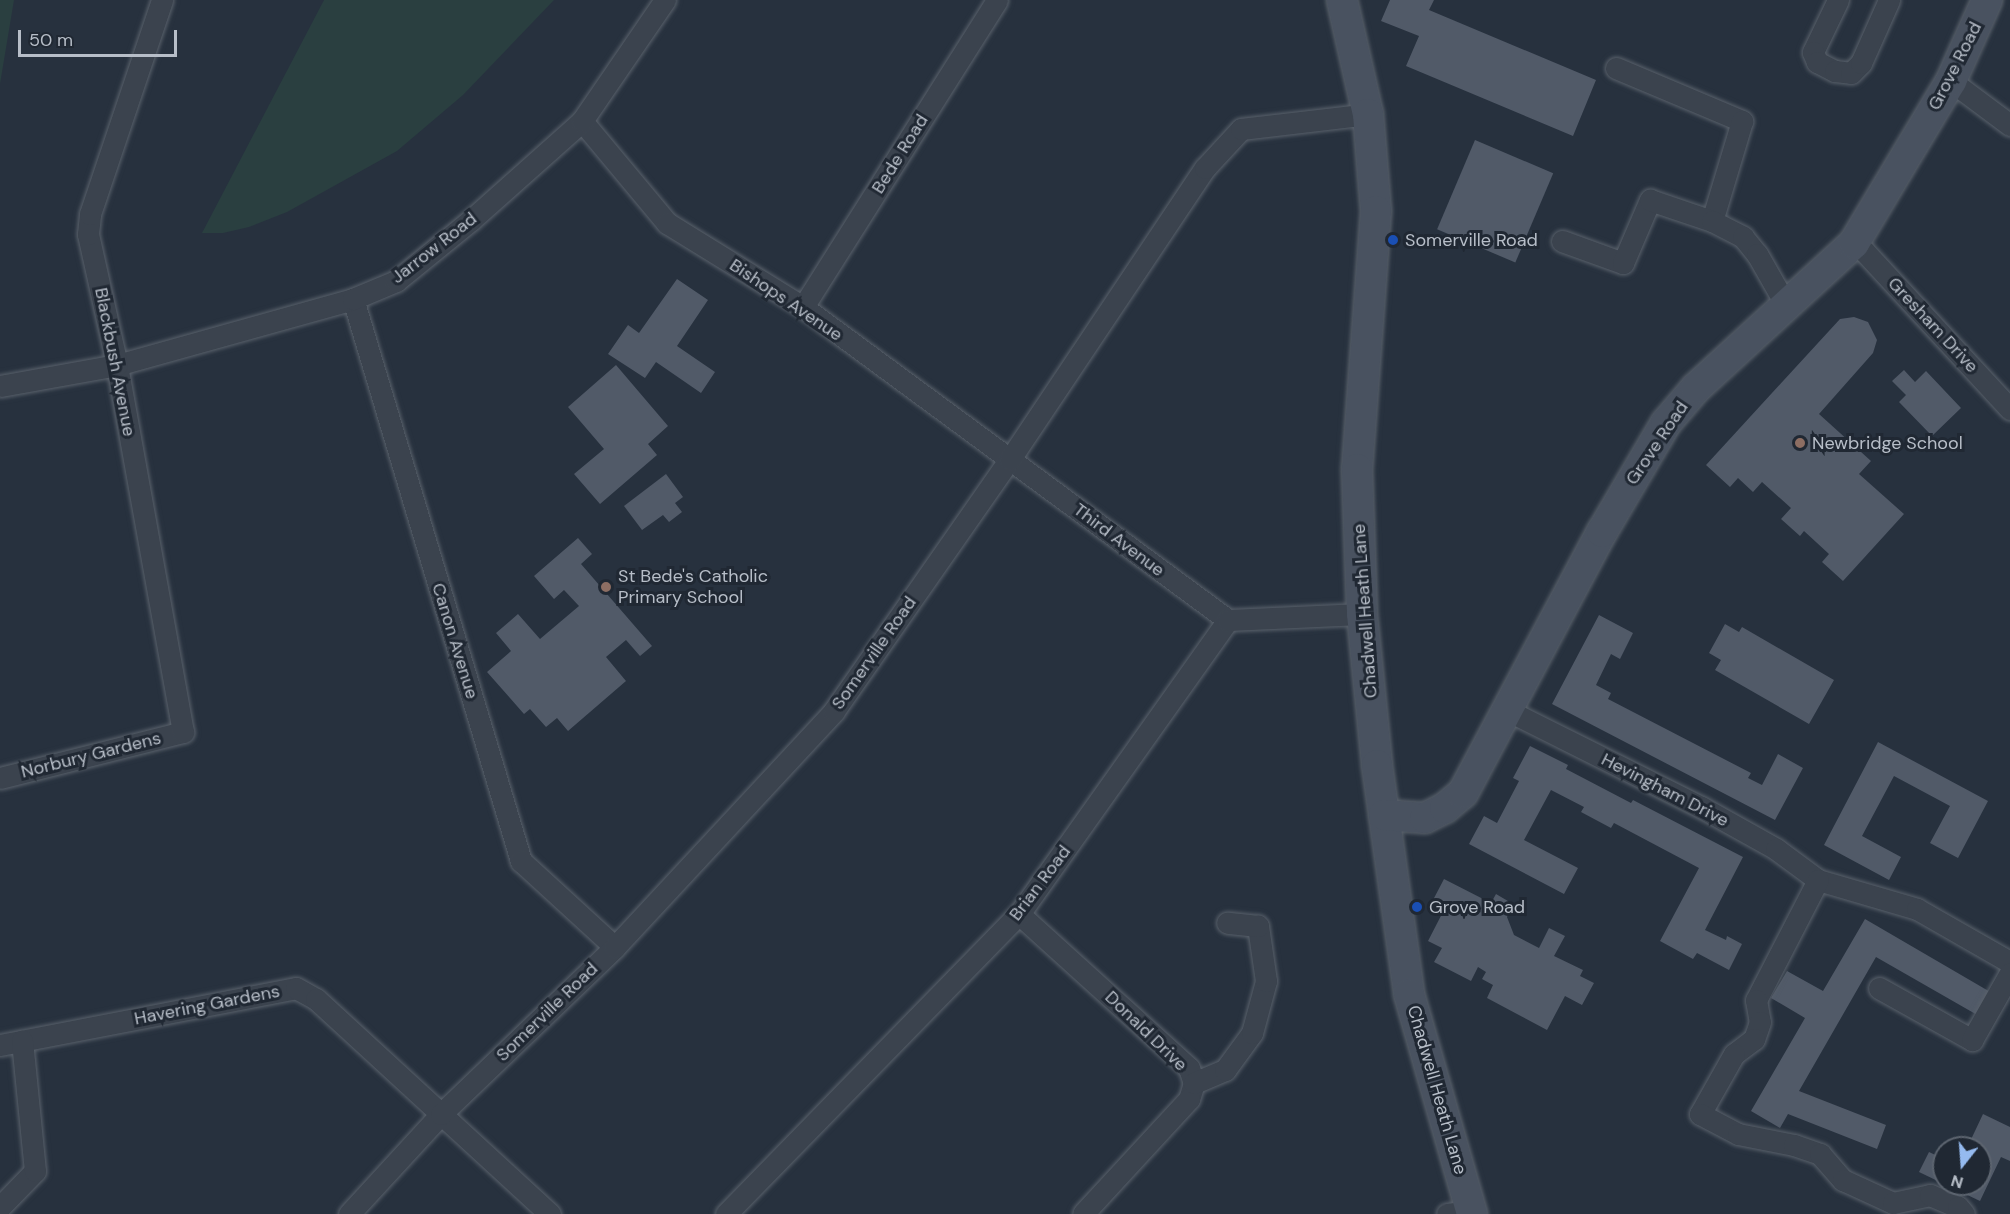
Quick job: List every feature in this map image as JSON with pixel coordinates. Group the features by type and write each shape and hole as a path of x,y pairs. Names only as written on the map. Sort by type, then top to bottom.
{"street":[{"name":"Blackbush Avenue","path":"162,0 90,214 88,234 117,365 183,732"},
{"name":"Jarrow Road","path":"0,386 117,365 353,299 396,281 471,219 582,121 665,0"},
{"name":"Bede Road","path":"803,307 997,0"},
{"name":"Chadwell Heath Lane","path":"1342,0 1368,114 1376,211 1357,469 1362,614 1384,815 1409,994 1464,1213"},
{"path":"1838,0 1813,52 1817,62 1835,71 1851,73 1861,63 1889,0"},
{"name":"Grove Road","path":"1384,815 1425,818 1445,808 1462,793 1505,709 1613,512 1666,423 1696,388 1854,243 1951,81 1987,0"},
{"path":"1616,68 1742,121 1712,221"},
{"path":"1951,81 2010,124"},
{"name":"Somerville Road","path":"350,1214 441,1114 615,947 834,711 1010,459 1205,168 1241,129 1368,114"},
{"name":"Bishops Avenue","path":"582,121 667,223 803,307 1010,459"},
{"path":"1562,242 1623,263 1650,200 1712,221 1743,237 1757,254 1786,305"},
{"name":"Gresham Drive","path":"1854,243 1865,252 2010,409"},
{"name":"Canon Avenue","path":"353,299 521,861 615,947"},
{"name":"Third Avenue","path":"1010,459 1228,620"},
{"path":"1228,620 1362,614"},
{"name":"Brian Road","path":"726,1214 1019,914 1228,620"},
{"name":"Hevingham Drive","path":"1505,709 1701,807 1776,849 1818,880"},
{"name":"Norbury Gardens","path":"0,778 183,732"},
{"path":"1964,1214 1958,1207 1930,1195 1893,1203 1843,1180 1820,1154 1794,1145 1738,1134 1700,1114 1734,1054 1754,1039 1760,1022 1756,1000 1818,880 1917,909 2010,962"},
{"name":"Donald Drive","path":"1019,914 1189,1068 1194,1083 1189,1099 1083,1214"},
{"path":"1194,1083 1225,1070 1252,1033 1266,981 1258,926 1227,923"},
{"path":"1879,988 1972,1040 2010,973"},
{"name":"Havering Gardens","path":"0,1045 296,988 316,999 550,1214"},
{"path":"0,1207 35,1171 22,1041"}],"green space":[{"path":"0,0 14,0 0,84"},
{"path":"324,0 554,0 463,95 397,151 287,212 249,227 223,233 202,233"}],"building":[{"path":"1390,0 1434,0 1429,10 1596,80 1573,136 1406,66 1419,36 1381,21"},
{"path":"1475,140 1553,173 1515,263 1437,229"},
{"path":"677,279 708,300 677,346 715,372 701,393 656,362 645,378 608,354 628,325 639,333"},
{"path":"1854,317 1868,322 1877,340 1873,353 1819,414 1871,461 1859,474 1904,514 1843,581 1822,562 1829,554 1804,531 1800,536 1781,519 1791,508 1762,482 1753,492 1738,478 1730,487 1706,465 1840,319"},
{"path":"616,365 668,426 648,444 657,455 600,504 574,474 604,449 568,407"},
{"path":"1904,370 1915,382 1926,371 1961,408 1932,436 1899,402 1906,395 1892,381"},
{"path":"666,474 683,497 675,503 682,512 669,522 663,515 642,530 624,506"},
{"path":"578,538 592,554 581,564 652,646 640,656 626,640 606,657 626,681 568,731 557,718 546,727 530,709 524,714 487,672 511,651 496,633 518,614 540,639 579,606 564,590 554,599 534,576"},
{"path":"1599,615 1633,633 1620,659 1611,654 1596,685 1611,693 1608,699 1751,773 1748,778 1762,785 1778,754 1803,768 1775,820 1552,704"},
{"path":"1725,624 1739,632 1742,627 1834,680 1809,724 1715,670 1721,660 1709,653"},
{"path":"1878,742 1988,801 1958,858 1930,843 1950,806 1894,776 1862,836 1901,857 1889,880 1824,845"},
{"path":"1530,746 1568,765 1566,769 1631,803 1633,800 1743,857 1705,930 1726,940 1727,936 1742,944 1729,970 1697,953 1693,959 1660,941 1699,868 1614,823 1611,828 1581,812 1584,807 1551,790 1524,840 1578,868 1564,894 1469,844 1484,816 1497,823 1519,781 1513,778"},
{"path":"1444,879 1491,903 1496,894 1513,904 1507,917 1514,935 1539,948 1549,928 1565,936 1554,956 1583,970 1580,976 1594,983 1582,1005 1565,996 1547,1030 1487,998 1493,985 1482,979 1486,972 1478,967 1471,981 1434,962 1442,948 1428,941 1446,906 1433,900"},
{"path":"1865,919 1992,993 1979,1016 1876,957 1799,1091 1886,1125 1877,1149 1788,1114 1780,1128 1751,1111 1805,1018 1771,998 1787,971 1823,991"},
{"path":"1983,1114 2010,1127 2010,1161 2001,1157 1992,1176 1992,1136 1973,1136"},
{"path":"1929,1152 1932,1153 1932,1178 1919,1172"},
{"path":"1969,1196 1982,1196 1980,1201"}],"place":[{"name":"Somerville Road","path":"1393,240"},
{"name":"Newbridge School","path":"1800,443"},
{"name":"St Bede's Catholic Primary School","path":"606,587"},
{"name":"Grove Road","path":"1417,907"}]}
